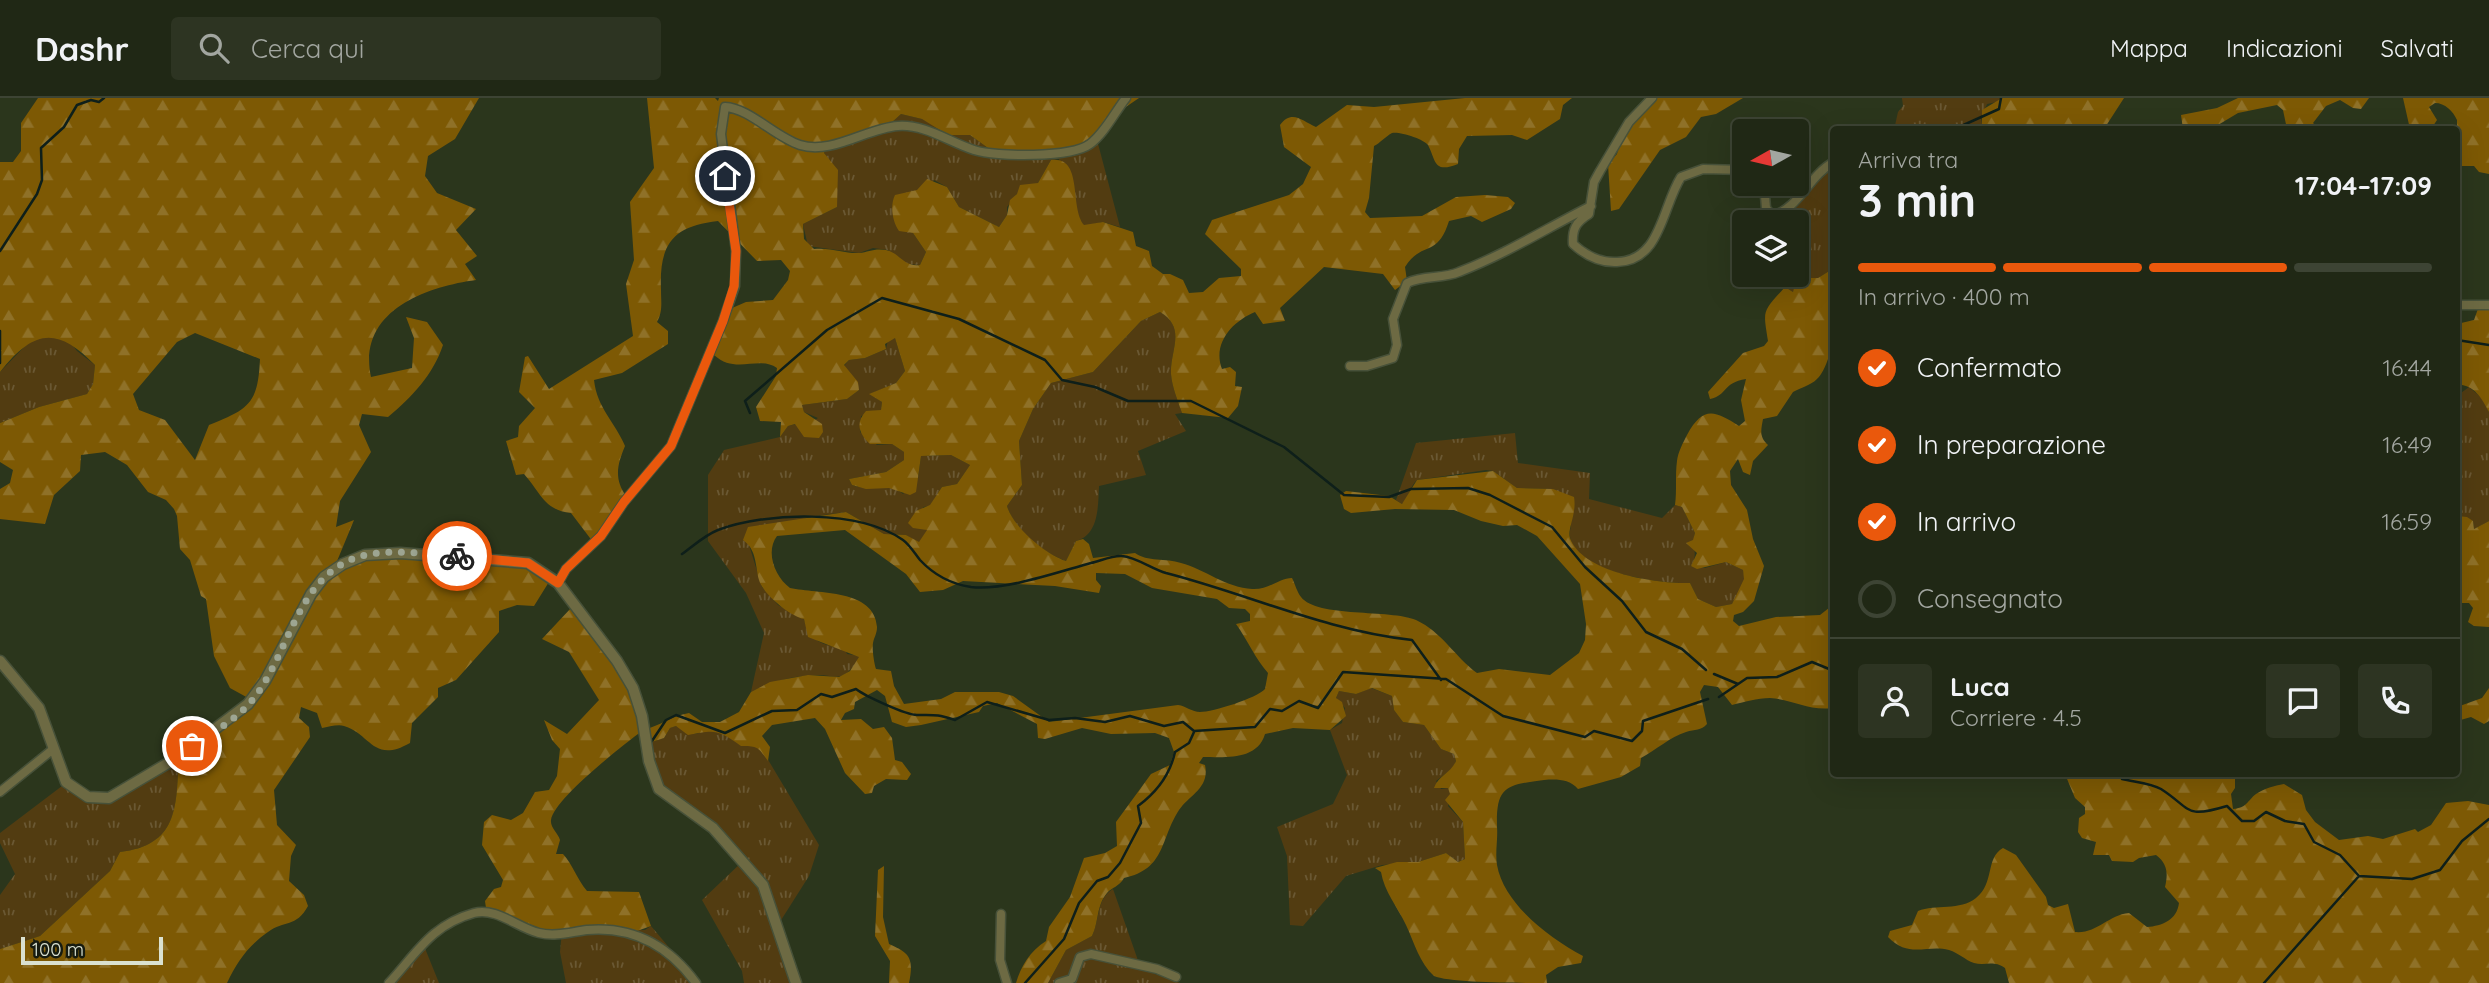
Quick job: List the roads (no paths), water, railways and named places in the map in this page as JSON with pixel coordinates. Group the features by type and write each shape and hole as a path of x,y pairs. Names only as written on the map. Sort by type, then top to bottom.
{"street":[{"path":"558,583 566,569 601,536 624,502 671,446 723,321 734,286 736,251 721,134 725,107 737,107 749,118 801,146 851,140 896,126 916,126 976,151 1054,153 1090,144 1126,98"},
{"path":"1652,98 1629,122 1594,182 1589,214 1578,220 1572,233 1573,244 1597,260 1629,261 1642,255 1660,228 1681,177 1703,169 1732,170"},
{"path":"1810,183 1830,164"},
{"path":"1765,196 1766,208 1772,216 1783,213 1798,196"},
{"path":"1350,366 1367,366 1393,358 1396,345 1393,319 1407,283 1420,277 1455,274 1493,259 1591,206"},
{"path":"2460,305 2489,305"},
{"path":"0,661 39,708 52,750 66,782 88,797 101,798 119,793 228,722 248,705 265,681 311,594 324,578 365,555 429,554 515,561 538,568 558,583 617,661 633,688 648,741 652,776 659,789 713,828 763,885 796,983"},
{"path":"0,792 52,750"},
{"path":"389,983 419,945 440,929 475,913 487,912 548,935 622,929 651,939 696,983"},
{"path":"1001,914 1000,960 1007,983"},
{"path":"1059,983 1073,981 1080,957 1091,954 1157,969 1176,977"}],"waterway":[{"path":"0,251 37,194 42,180 41,148 64,127 77,105 91,100 99,102 104,98"},
{"path":"1961,126 1999,109 2001,98"},
{"path":"750,413 745,401 827,330 882,298 959,319 1045,360 1062,380 1095,387 1128,401 1191,401 1284,447 1344,495 1389,497 1411,489 1468,488 1490,495 1552,527 1585,567 1622,601 1646,632 1682,649 1706,670"},
{"path":"0,331 0,350"},
{"path":"2460,340 2489,345"},
{"path":"0,351 0,363"},
{"path":"682,554 713,532 738,524 786,517 812,517 838,518 884,530 906,542 920,560 937,574 957,584 971,587 1015,584 1111,557 1127,557 1166,573 1318,620 1349,629 1412,640 1441,680"},
{"path":"1719,697 1747,678 1777,677 1812,662 1830,669"},
{"path":"652,741 666,720 676,715 725,733 772,711 797,710 821,694 832,697 856,689 904,712 955,720 987,702 1049,720 1075,718 1105,722 1130,716 1164,726 1183,722 1194,731 1255,727 1270,709 1282,711 1299,701 1318,708 1343,672 1446,679 1503,716 1585,737 1594,731 1632,741 1642,731 1643,721 1708,699"},
{"path":"1714,674 1738,684"},
{"path":"1025,983 1064,939 1079,903 1097,881 1108,877 1120,863 1141,823 1138,806 1162,782 1175,752 1189,743 1194,732"},
{"path":"2122,777 2161,789 2195,812 2227,806 2242,821 2254,821 2266,812 2285,821 2304,824 2314,842 2340,855 2359,876"},
{"path":"2359,876 2412,879 2440,870 2462,841 2489,819"},
{"path":"2264,983 2359,876"}]}
